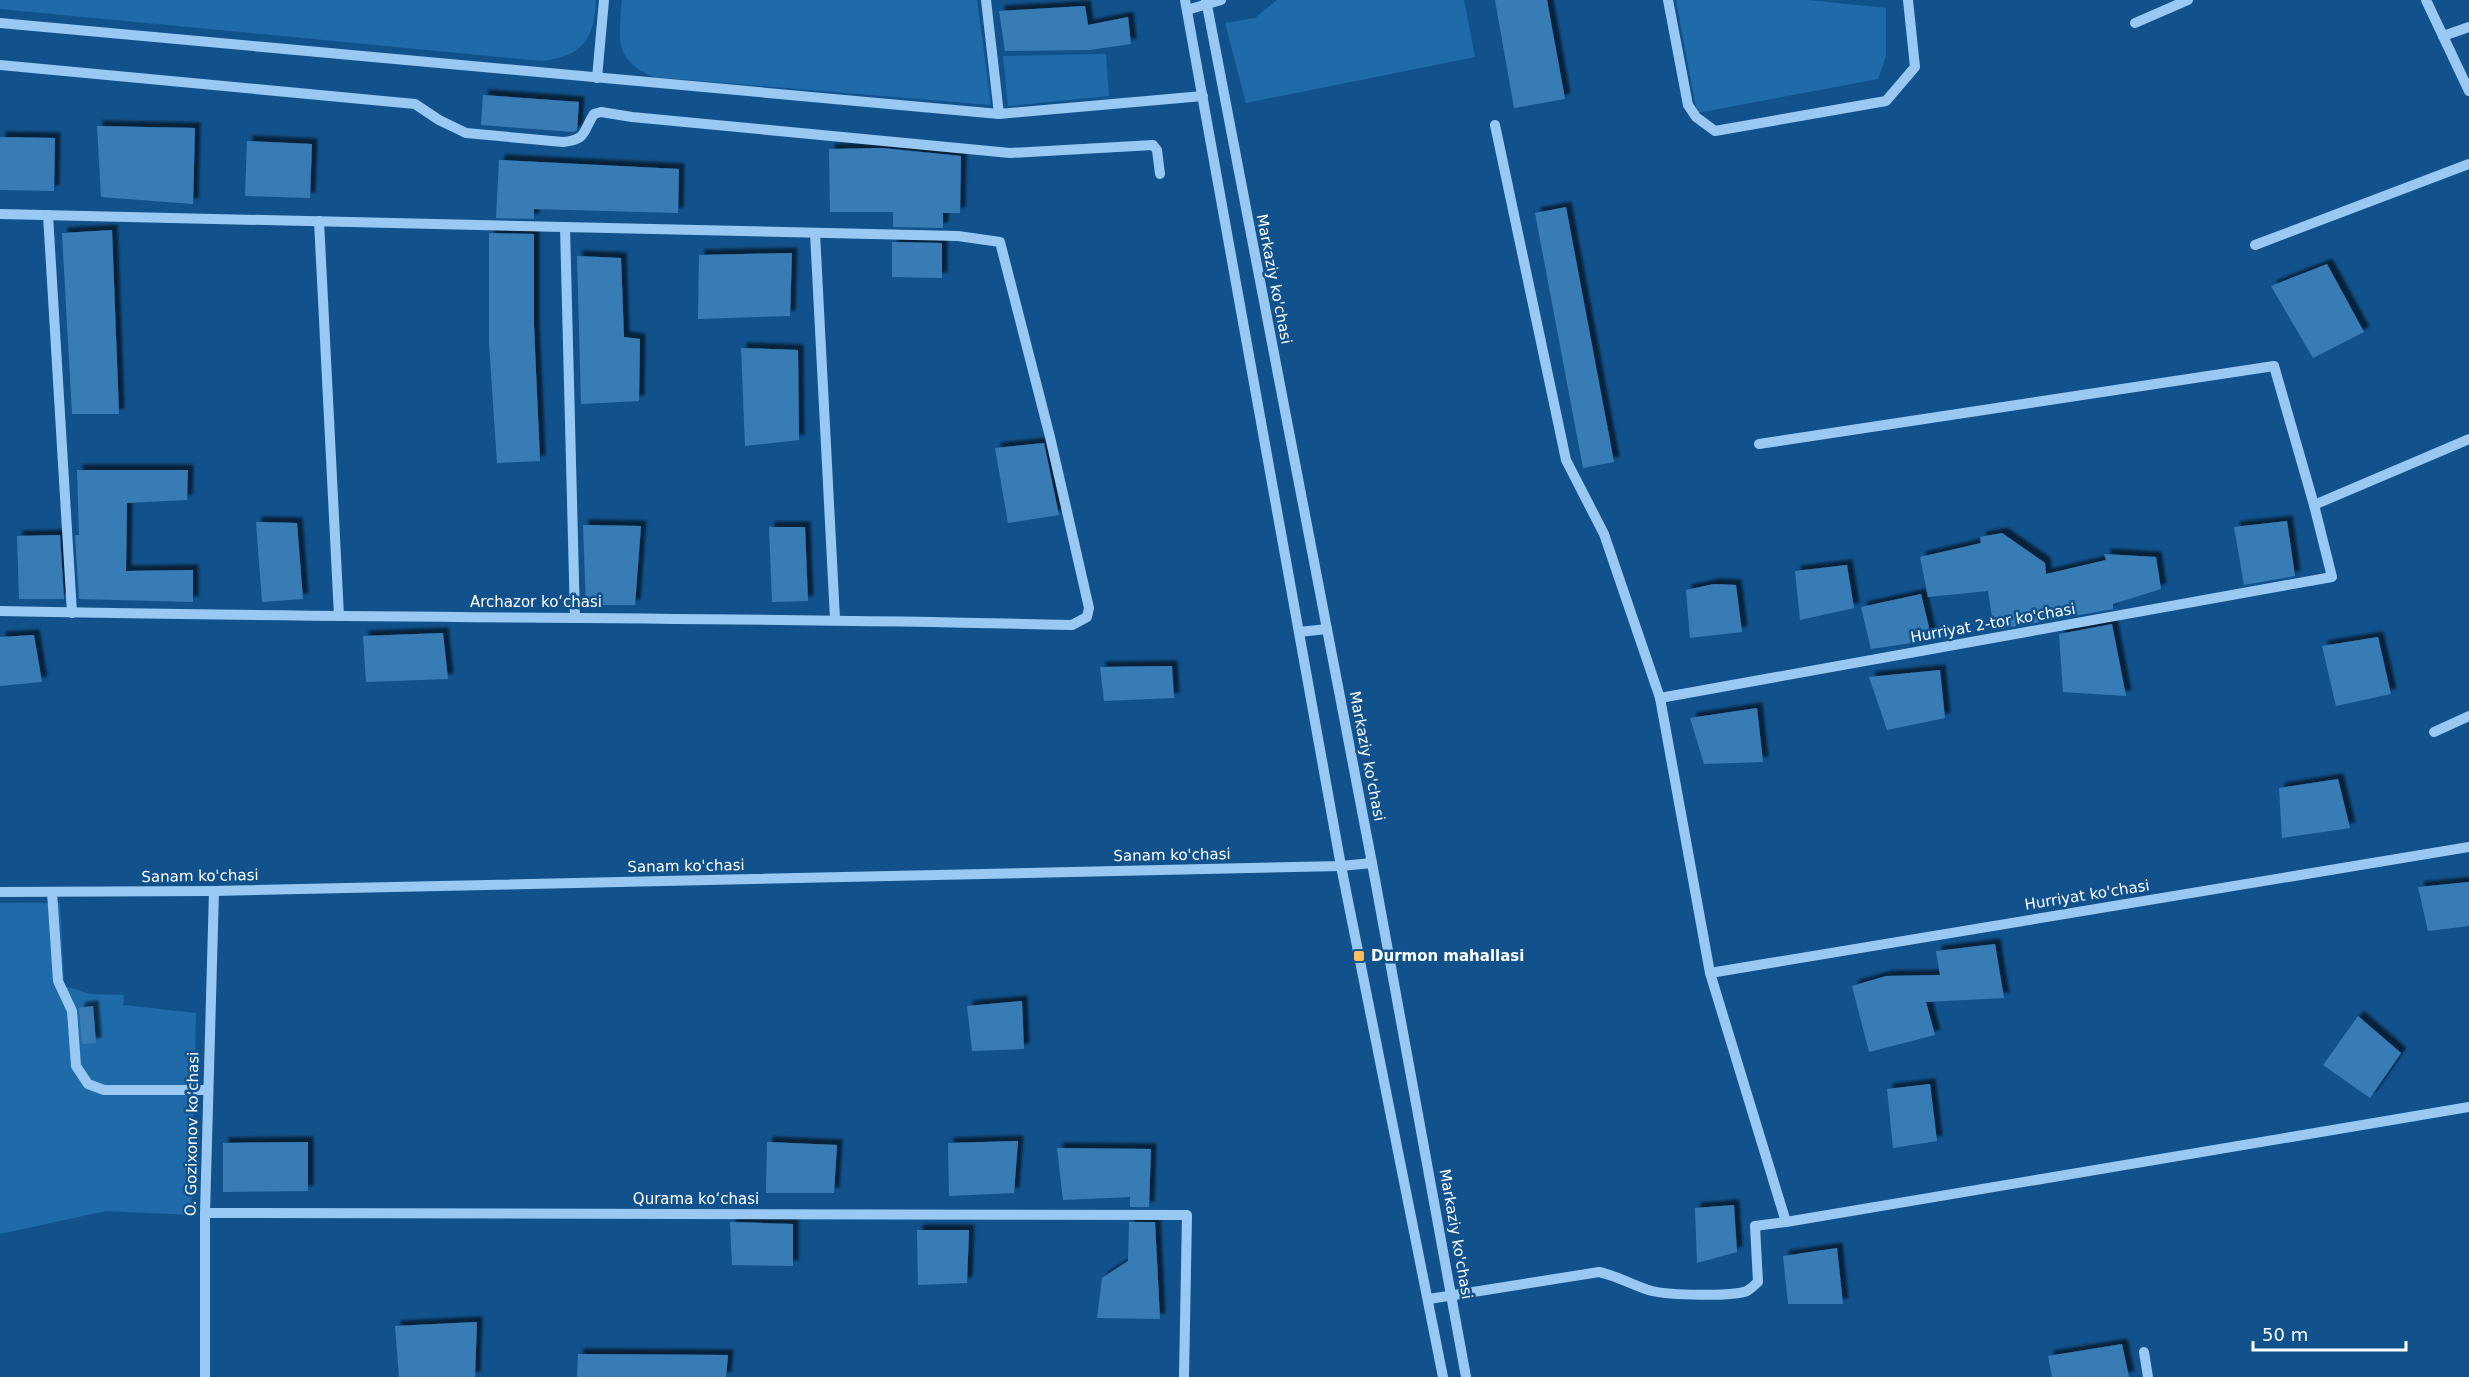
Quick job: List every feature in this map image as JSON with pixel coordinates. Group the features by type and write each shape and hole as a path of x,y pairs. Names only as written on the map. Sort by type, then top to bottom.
{"street":[{"path":"597,78 604,0"},
{"path":"986,0 999,114"},
{"path":"1221,0 1186,5 1341,866 1443,1377"},
{"path":"1668,0 1688,105 1696,117 1715,131 1886,101 1915,67 1908,0"},
{"path":"2135,23 2188,0"},
{"path":"2426,0 2469,91"},
{"name":"Markaziy ko'chasi","path":"1207,2 1372,863 1466,1377"},
{"path":"0,22 999,114 1203,96"},
{"path":"2443,36 2469,27"},
{"path":"0,65 415,104 438,120 466,133 563,141 578,140 584,134 594,114 601,112 632,117 1010,153 1153,145 1158,150 1160,174"},
{"path":"1495,125 1566,460 1604,534 1660,698 1710,973 1785,1222"},
{"path":"1212,146 1232,142"},
{"path":"2255,245 2469,164"},
{"path":"0,214 815,232 835,619"},
{"path":"48,215 72,613"},
{"path":"319,221 339,616"},
{"path":"565,227 575,618"},
{"name":"Archazor ko‘chasi","path":"0,611 835,619 1072,625 1087,617 1089,608 1086,587 1000,242 958,236 815,232"},
{"path":"1759,444 2274,366 2314,505 2469,439"},
{"name":"Hurriyat 2-tor ko'chasi","path":"1660,698 2332,577 2314,505"},
{"path":"1299,632 1327,629"},
{"path":"2434,732 2469,716"},
{"name":"Hurriyat ko'chasi","path":"1710,973 2469,847"},
{"name":"Sanam ko'chasi","path":"0,892 214,891 1341,866 1372,863"},
{"name":"O. Gozixonov koʻchasi","path":"205,1377 205,1213 214,891"},
{"path":"52,892 58,981 72,1011 76,1066 88,1084 104,1090 208,1090"},
{"path":"1429,1299 1599,1272 1616,1275 1650,1290 1667,1294 1747,1291 1758,1282 1755,1226 2469,1107"},
{"name":"Qurama koʻchasi","path":"205,1213 1186,1215 1184,1377"},
{"path":"2144,1352 2148,1377"}],"shaded area":[{"path":"0,0 596,0 592,25 584,43 567,55 542,61 0,9"},
{"path":"622,0 977,0 991,105 654,77 641,71 625,55 620,36"},
{"path":"1277,0 1464,0 1475,57 1246,103 1225,23 1255,18"},
{"path":"1676,0 1808,0 1886,8 1886,56 1878,79 1697,113"},
{"path":"1106,54 1109,96 1008,106 1003,56"},
{"path":"0,903 60,903 64,986 90,994 124,995 123,1005 196,1013 191,1215 106,1211 0,1234"}],"building":[{"path":"1495,0 1547,0 1565,99 1514,108"},
{"path":"1085,6 1088,25 1128,17 1131,44 1089,50 1005,51 999,11"},
{"path":"483,95 579,102 577,130 573,132 481,125"},
{"path":"97,126 195,128 193,204 101,197"},
{"path":"0,137 55,138 54,191 0,190"},
{"path":"247,141 312,144 310,198 245,196"},
{"path":"882,148 961,156 960,213 943,213 943,228 893,227 893,212 830,212 829,149"},
{"path":"499,160 679,169 678,213 534,209 534,219 496,218"},
{"path":"1566,207 1614,462 1583,468 1535,213"},
{"path":"112,230 119,414 72,414 62,233"},
{"path":"489,233 534,234 534,326 540,461 497,463 489,343"},
{"path":"892,242 942,243 942,278 892,277"},
{"path":"792,253 790,316 698,319 699,255"},
{"path":"577,256 621,258 624,337 640,339 639,401 581,404"},
{"path":"2327,264 2364,332 2313,358 2271,286"},
{"path":"741,348 798,350 799,440 745,446"},
{"path":"1044,443 1059,515 1008,523 995,448"},
{"path":"77,470 188,470 187,500 127,503 126,571 193,570 193,602 79,599 75,535 79,535"},
{"path":"2287,521 2295,576 2244,585 2234,527"},
{"path":"256,522 297,523 303,599 262,602"},
{"path":"583,525 641,526 635,605 586,605"},
{"path":"769,527 805,527 808,601 772,602"},
{"path":"2002,533 2045,563 2046,574 2106,560 2104,554 2156,557 2161,589 2113,604 2113,609 1994,630 1988,591 1928,597 1920,557 1981,543 1980,537"},
{"path":"60,535 64,599 19,599 17,536"},
{"path":"1847,565 1854,608 1800,620 1795,571"},
{"path":"1714,584 1736,585 1742,632 1690,638 1686,590"},
{"path":"1921,594 1932,640 1871,649 1861,607"},
{"path":"2112,624 2126,696 2063,692 2059,634"},
{"path":"443,633 448,679 366,682 363,636"},
{"path":"34,635 42,682 0,686 0,637"},
{"path":"2378,637 2391,694 2336,706 2322,646"},
{"path":"1172,666 1174,698 1104,701 1100,667"},
{"path":"1940,670 1945,718 1887,730 1869,677"},
{"path":"1757,708 1763,762 1704,764 1690,718"},
{"path":"2338,779 2350,828 2282,838 2279,788"},
{"path":"2469,882 2469,926 2428,931 2418,887"},
{"path":"1995,944 2004,998 1926,1002 1935,1035 1869,1052 1852,986 1886,976 1940,975 1936,951"},
{"path":"1022,1001 1024,1049 972,1051 967,1006"},
{"path":"93,1006 96,1043 82,1044 79,1008"},
{"path":"2358,1016 2401,1053 2370,1098 2323,1065"},
{"path":"1930,1084 1937,1141 1893,1148 1887,1089"},
{"path":"1018,1141 1014,1193 949,1196 948,1143"},
{"path":"308,1142 308,1191 223,1192 223,1143"},
{"path":"767,1142 837,1145 834,1193 766,1193"},
{"path":"1057,1148 1151,1149 1149,1207 1130,1207 1130,1197 1063,1200"},
{"path":"1734,1205 1737,1252 1697,1263 1695,1208"},
{"path":"730,1222 793,1224 793,1266 732,1265"},
{"path":"1129,1222 1155,1222 1160,1319 1097,1318 1102,1278 1128,1261"},
{"path":"917,1230 969,1230 967,1283 918,1285"},
{"path":"1837,1248 1843,1304 1788,1304 1783,1256"},
{"path":"477,1322 475,1377 399,1377 395,1326"},
{"path":"2122,1344 2129,1377 2052,1377 2048,1356"},
{"path":"578,1354 728,1355 726,1377 577,1377"}],"place":[{"name":"Durmon mahallasi","path":"1359,956"}]}
